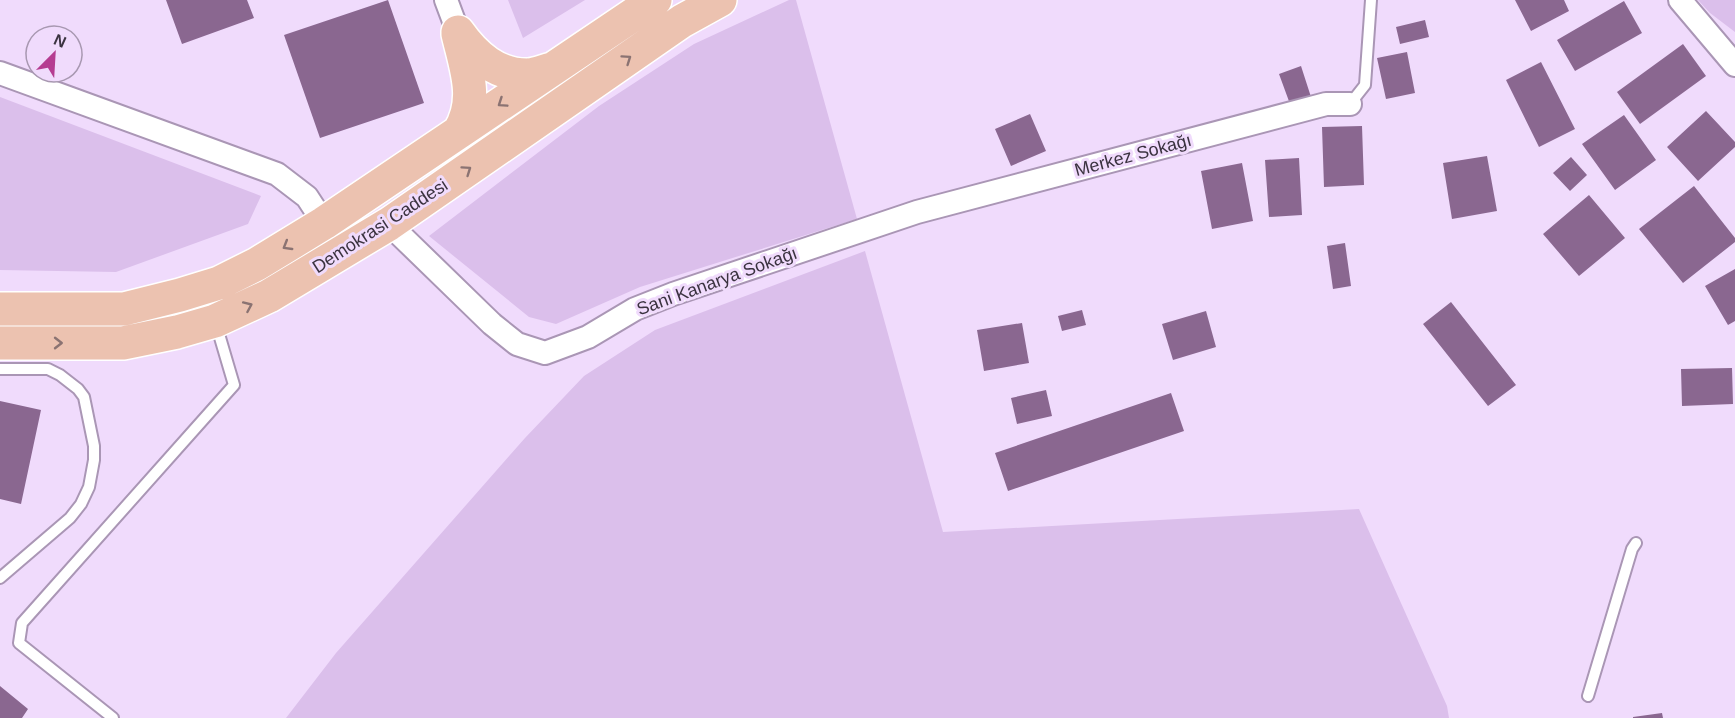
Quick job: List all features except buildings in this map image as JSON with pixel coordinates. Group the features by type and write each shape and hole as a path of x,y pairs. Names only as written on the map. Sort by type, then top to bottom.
{"main road":[{"name":"Demokrasi Caddesi","path":"0,309 124,309 219,283 257,264 324,224 655,0"},
{"name":"Demokrasi Caddesi","path":"0,343 123,343 177,332 215,321 268,296 389,224 682,21 720,0"},
{"path":"458,32 479,56 501,70 531,75 554,68"},
{"path":"458,32 470,95 466,121 459,132"}],"street":[{"path":"446,0 458,32"},
{"path":"1680,0 1735,65"},
{"path":"0,73 277,174 307,197 324,224"},
{"name":"Merkez Sokağı","path":"917,212 1326,104 1350,104"},
{"name":"Sani Kanarya Sokağı","path":"389,224 492,324 517,344 545,353 588,337 635,309 673,294 917,212"}],"lane":[{"path":"1350,104 1365,85 1371,0"},
{"path":"113,718 19,643 22,623 234,385 215,321"},
{"path":"0,369 48,369 78,389 84,397 94,446 94,460 89,487 81,504 70,518 0,578"},
{"path":"1588,696 1632,549 1636,543"}],"shaded area":[{"path":"508,0 585,0 523,38"},
{"path":"789,0 796,0 857,219 640,287 556,324 529,317 429,236 599,106 694,44"},
{"path":"1698,0 1735,0 1735,32 1710,13"},
{"path":"0,97 261,196 248,224 116,272 0,270"},
{"path":"865,251 943,532 1359,509 1447,706 1449,718 286,718 336,653 525,438 584,376 655,330"}]}
